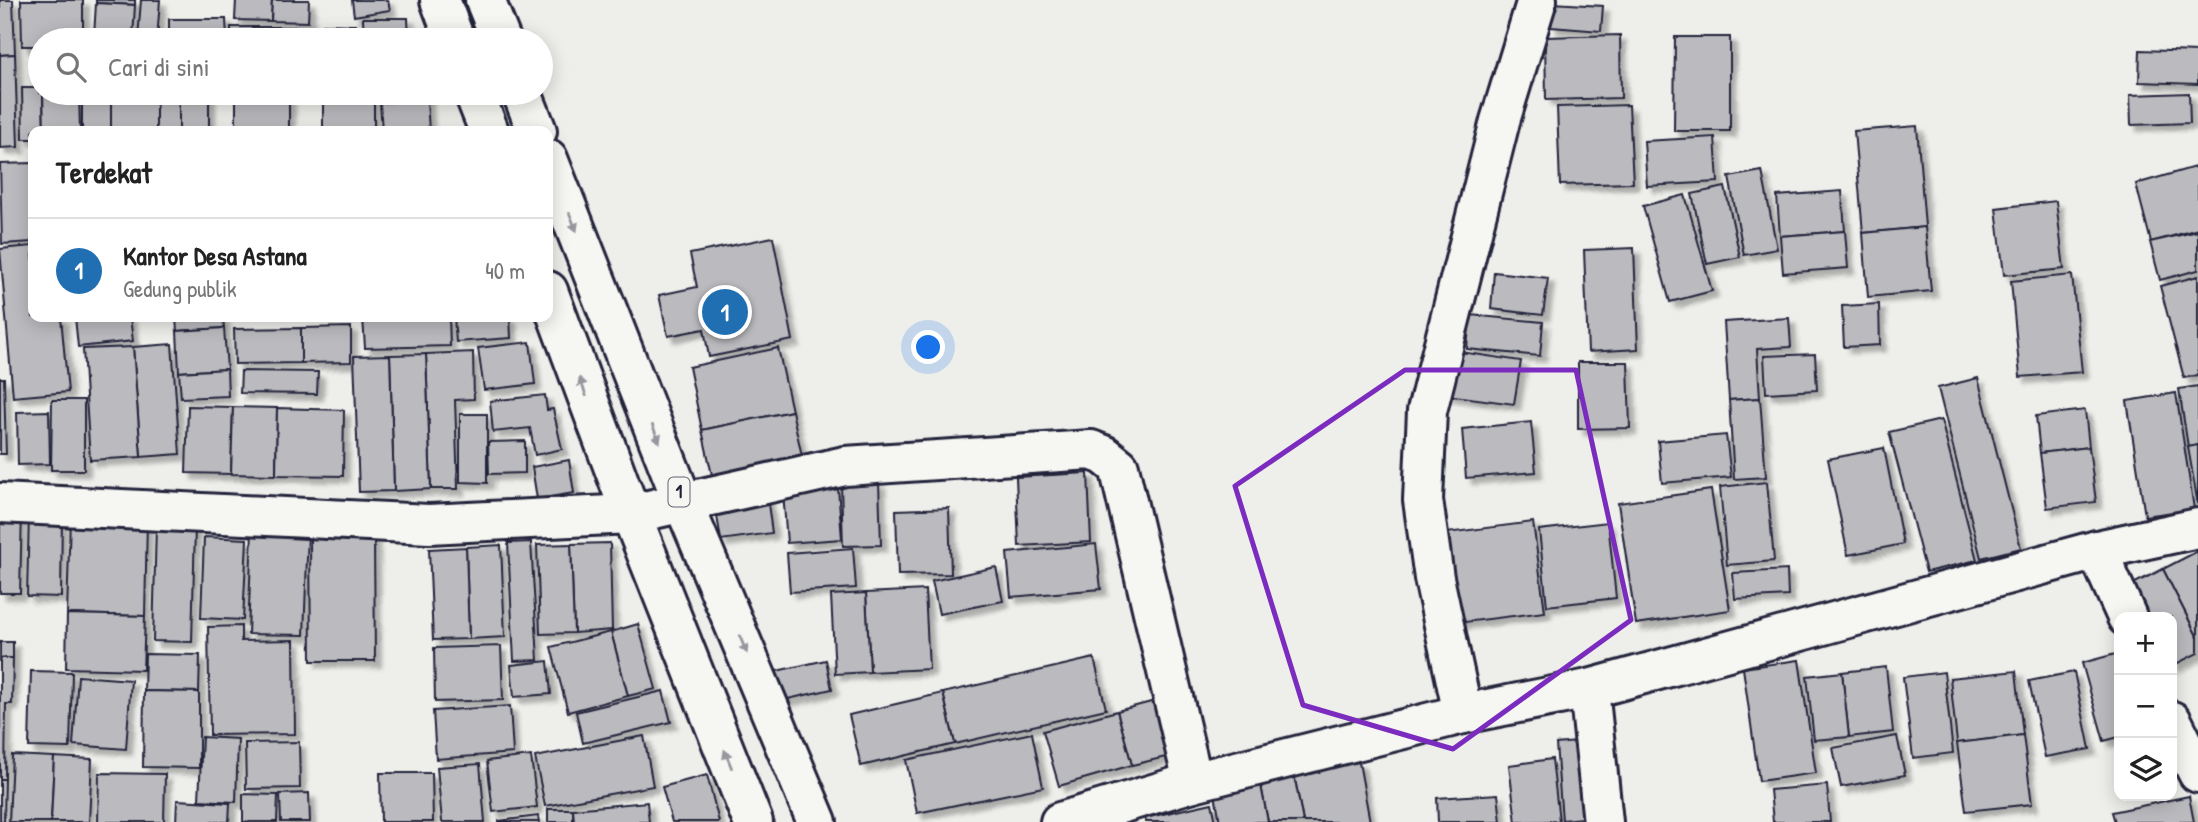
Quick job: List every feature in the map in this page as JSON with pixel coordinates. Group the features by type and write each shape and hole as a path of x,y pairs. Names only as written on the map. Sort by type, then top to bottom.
{"main road":[{"path":"440,0 450,28"},
{"path":"485,0 496,28"},
{"path":"1463,714 1434,578 1423,500 1427,411 1500,121 1537,0"},
{"path":"479,105 487,126"},
{"path":"527,105 535,126"},
{"name":"1","path":"553,172 682,500 817,822"},
{"path":"553,304 631,514 753,822"},
{"path":"0,503 429,524 631,514 682,500 845,466 1076,449 1104,455 1119,467 1193,782"},
{"path":"1060,822 1193,782 1463,714 1589,689 2097,550 2198,528"},
{"path":"2097,550 2125,612"},
{"path":"1589,689 1603,822"},
{"path":"2177,731 2198,773"}],"highlighted area":[{"path":"1405,370 1576,370 1631,620 1453,749 1303,705 1235,486"}],"building":[{"path":"0,0 13,0 15,54 0,55"},
{"path":"21,0 83,0 83,28 28,28 28,46 22,46"},
{"path":"96,0 135,0 135,5 96,3"},
{"path":"141,0 160,0 158,28 139,28"},
{"path":"236,0 272,0 271,21 235,20"},
{"path":"272,0 309,0 308,22 271,21"},
{"path":"352,0 388,0 390,10 354,16"},
{"path":"96,3 135,5 134,28 94,28"},
{"path":"1552,3 1603,6 1601,31 1551,27"},
{"path":"363,18 408,18 408,28 363,28"},
{"path":"169,19 226,19 226,28 169,28"},
{"path":"323,24 356,25 356,28 323,28"},
{"path":"231,27 317,27 317,28"},
{"path":"1620,35 1621,98 1546,100 1545,37"},
{"path":"1675,37 1730,37 1730,131 1674,131"},
{"path":"2140,50 2198,52 2198,84 2139,82"},
{"path":"15,54 18,147 0,148 0,55"},
{"path":"22,88 28,88 28,105 43,105 44,126 28,126 28,139 23,139"},
{"path":"2189,93 2190,123 2131,125 2130,95"},
{"path":"43,105 79,105 80,126 44,126"},
{"path":"82,105 111,105 111,126 82,126"},
{"path":"111,105 156,105 156,126 111,126"},
{"path":"156,105 179,105 179,126 156,126"},
{"path":"179,105 209,105 209,126 179,126"},
{"path":"236,105 289,105 289,126 236,126"},
{"path":"323,105 374,105 374,126 323,126"},
{"path":"380,105 427,105 429,126 382,126"},
{"path":"1629,105 1633,183 1560,185 1557,107"},
{"path":"1917,126 1925,227 1863,233 1854,131"},
{"path":"1715,137 1718,182 1647,186 1644,141"},
{"path":"28,163 28,242 2,244 0,164"},
{"path":"2198,166 2198,229 2151,242 2136,184"},
{"path":"1762,171 1777,249 1744,255 1729,177"},
{"path":"1725,187 1740,257 1707,264 1692,194"},
{"path":"1842,191 1845,231 1780,236 1777,196"},
{"path":"1685,195 1712,291 1670,302 1643,206"},
{"path":"2056,201 2064,269 2004,275 1996,208"},
{"path":"1925,227 1931,291 1868,297 1863,233"},
{"path":"1845,231 1848,268 1783,273 1780,236"},
{"path":"2198,231 2198,270 2160,280 2150,242"},
{"path":"773,237 793,340 709,357 704,329 668,336 659,295 697,287 690,254"},
{"path":"28,246 28,322 61,322 68,392 13,397 0,249"},
{"path":"1634,248 1638,349 1588,352 1584,250"},
{"path":"1494,272 1548,278 1543,315 1491,309"},
{"path":"2072,275 2082,372 2020,377 2011,281"},
{"path":"2198,276 2198,375 2184,378 2160,286"},
{"path":"1879,304 1880,345 1844,347 1842,306"},
{"path":"1470,315 1543,322 1540,356 1467,349"},
{"path":"1789,318 1791,347 1757,349 1760,398 1729,400 1724,322"},
{"path":"76,322 131,322 133,341 78,347"},
{"path":"176,322 223,322 224,328 177,331"},
{"path":"363,322 449,322 450,346 365,348"},
{"path":"454,322 510,322 511,338 456,342"},
{"path":"351,327 351,362 301,363 301,328"},
{"path":"224,328 227,369 179,372 177,331"},
{"path":"301,328 301,363 235,364 234,329"},
{"path":"530,342 535,384 484,390 478,348"},
{"path":"172,344 180,454 141,457 133,347"},
{"path":"133,347 141,457 90,460 83,349"},
{"path":"778,348 792,411 702,430 689,367"},
{"path":"1454,351 1521,361 1514,404 1447,395"},
{"path":"473,352 474,399 455,400 458,489 431,489 426,354"},
{"path":"426,354 431,489 394,491 390,355"},
{"path":"1815,354 1817,390 1766,393 1764,356"},
{"path":"390,355 394,491 359,492 354,356"},
{"path":"1578,362 1628,362 1630,428 1578,429"},
{"path":"227,369 228,396 181,398 179,372"},
{"path":"241,371 318,372 317,394 240,393"},
{"path":"0,378 4,378 6,454 0,454"},
{"path":"1978,378 2021,548 1981,558 1938,388"},
{"path":"2198,386 2198,445 2188,447 2179,389"},
{"path":"2176,393 2194,509 2145,516 2127,401"},
{"path":"545,395 547,410 553,409 562,449 535,455 530,428 493,432 490,401"},
{"path":"1760,398 1766,477 1734,479 1729,400"},
{"path":"52,400 84,400 84,470 51,470"},
{"path":"188,406 233,407 231,474 186,473"},
{"path":"233,407 277,408 276,475 231,474"},
{"path":"277,408 344,410 343,476 276,475"},
{"path":"2085,410 2089,447 2040,453 2036,416"},
{"path":"49,411 50,464 18,465 17,412"},
{"path":"792,411 802,456 712,475 702,430"},
{"path":"460,414 487,414 487,483 460,482"},
{"path":"1941,420 1977,560 1926,572 1889,432"},
{"path":"1531,422 1536,472 1466,478 1462,429"},
{"path":"1726,435 1731,477 1662,483 1658,441"},
{"path":"525,441 525,473 489,474 488,442"},
{"path":"2198,445 2198,505 2188,447"},
{"path":"2089,447 2096,502 2047,508 2040,453"},
{"path":"1884,448 1903,544 1848,555 1828,459"},
{"path":"569,460 574,493 537,499 532,467"},
{"path":"1088,473 1091,542 1019,546 1016,477"},
{"path":"879,482 881,545 843,546 841,484"},
{"path":"1767,482 1774,561 1727,565 1720,487"},
{"path":"838,488 842,539 787,543 783,492"},
{"path":"1711,490 1730,610 1636,624 1618,503"},
{"path":"767,496 772,533 721,540 715,504"},
{"path":"949,508 951,574 898,575 896,510"},
{"path":"0,509 22,510 20,593 0,593"},
{"path":"29,513 62,513 61,597 27,596"},
{"path":"70,517 147,520 145,616 67,614"},
{"path":"1533,522 1545,612 1457,623 1446,533"},
{"path":"1608,522 1616,598 1547,606 1539,530"},
{"path":"156,525 195,527 192,642 153,641"},
{"path":"252,530 308,532 304,635 248,634"},
{"path":"204,537 247,539 243,620 201,618"},
{"path":"374,537 375,661 311,661 310,538"},
{"path":"531,542 538,660 514,661 508,543"},
{"path":"610,543 612,630 574,633 571,544"},
{"path":"571,544 574,633 540,634 537,545"},
{"path":"1096,544 1101,589 1011,597 1007,553"},
{"path":"501,545 505,637 469,639 466,547"},
{"path":"466,547 469,639 433,640 429,549"},
{"path":"853,548 856,588 790,592 787,553"},
{"path":"2198,551 2198,638 2163,569"},
{"path":"996,567 1003,601 939,614 932,581"},
{"path":"2163,569 2198,638 2198,653 2177,664 2177,612 2140,612 2127,587"},
{"path":"1787,570 1788,596 1735,599 1733,573"},
{"path":"925,590 929,669 870,672 866,593"},
{"path":"866,593 870,672 835,674 831,595"},
{"path":"67,614 145,616 143,670 66,668"},
{"path":"638,624 656,689 628,696 611,632"},
{"path":"241,626 241,641 294,640 295,734 210,735 208,627"},
{"path":"611,632 628,696 568,712 551,647"},
{"path":"0,642 13,642 13,658 0,658"},
{"path":"501,646 503,700 435,702 434,648"},
{"path":"145,654 200,655 199,692 144,691"},
{"path":"2114,654 2114,738 2104,741 2082,663"},
{"path":"0,658 13,658 12,704 6,704 5,779 0,779"},
{"path":"1094,658 1106,709 955,744 943,693"},
{"path":"826,660 832,689 779,701 772,672"},
{"path":"1799,660 1816,773 1759,781 1743,668"},
{"path":"548,661 551,694 514,697 511,665"},
{"path":"1886,667 1893,732 1849,737 1842,672"},
{"path":"31,671 72,672 70,748 29,747"},
{"path":"2016,671 2023,735 1957,743 1950,678"},
{"path":"1842,672 1849,737 1814,740 1807,676"},
{"path":"1944,672 1953,753 1913,758 1903,677"},
{"path":"2074,672 2090,749 2045,757 2029,681"},
{"path":"78,676 131,680 126,749 73,745"},
{"path":"144,691 199,692 199,768 143,767"},
{"path":"663,691 671,722 583,743 576,712"},
{"path":"943,693 955,744 861,766 849,715"},
{"path":"1155,701 1170,756 1132,765 1117,711"},
{"path":"510,706 513,753 436,759 433,711"},
{"path":"1117,711 1132,765 1059,786 1043,731"},
{"path":"1032,733 1043,787 917,813 906,760"},
{"path":"2023,735 2032,804 1966,811 1957,743"},
{"path":"644,736 653,786 545,806 535,757"},
{"path":"1897,736 1905,775 1841,787 1833,748"},
{"path":"202,737 238,739 236,802 199,800"},
{"path":"1586,741 1592,817 1562,820 1556,744"},
{"path":"299,742 300,788 246,789 245,743"},
{"path":"12,755 54,757 51,822 9,822"},
{"path":"531,756 537,807 493,812 487,761"},
{"path":"54,757 92,759 89,822 51,822"},
{"path":"1552,759 1559,821 1516,822 1509,765"},
{"path":"1359,762 1370,822 1303,822 1294,774"},
{"path":"480,764 485,822 442,822 437,767"},
{"path":"99,773 165,774 164,822 98,822"},
{"path":"380,773 432,773 433,822 381,822"},
{"path":"1294,774 1303,822 1268,822 1260,780"},
{"path":"707,775 719,822 672,822 662,787"},
{"path":"0,779 5,779 4,822 0,822"},
{"path":"1260,780 1268,822 1220,822 1214,788"},
{"path":"1827,785 1830,822 1773,822 1770,790"},
{"path":"309,793 310,822 281,822 280,794"},
{"path":"243,794 278,795 277,822 243,822"},
{"path":"1498,794 1501,822 1438,822 1437,798"},
{"path":"2189,796 2194,822 2115,822 2112,812 2177,801 2177,798"},
{"path":"177,800 230,803 229,822 176,822"},
{"path":"647,802 649,822 574,822 573,809"},
{"path":"1212,803 1216,822 1146,822 1145,818"},
{"path":"548,809 573,809 573,822 548,822"},
{"path":"538,816 539,822 499,822 499,821"}],"place":[{"name":"Kantor Desa Astana","path":"725,312"}]}
